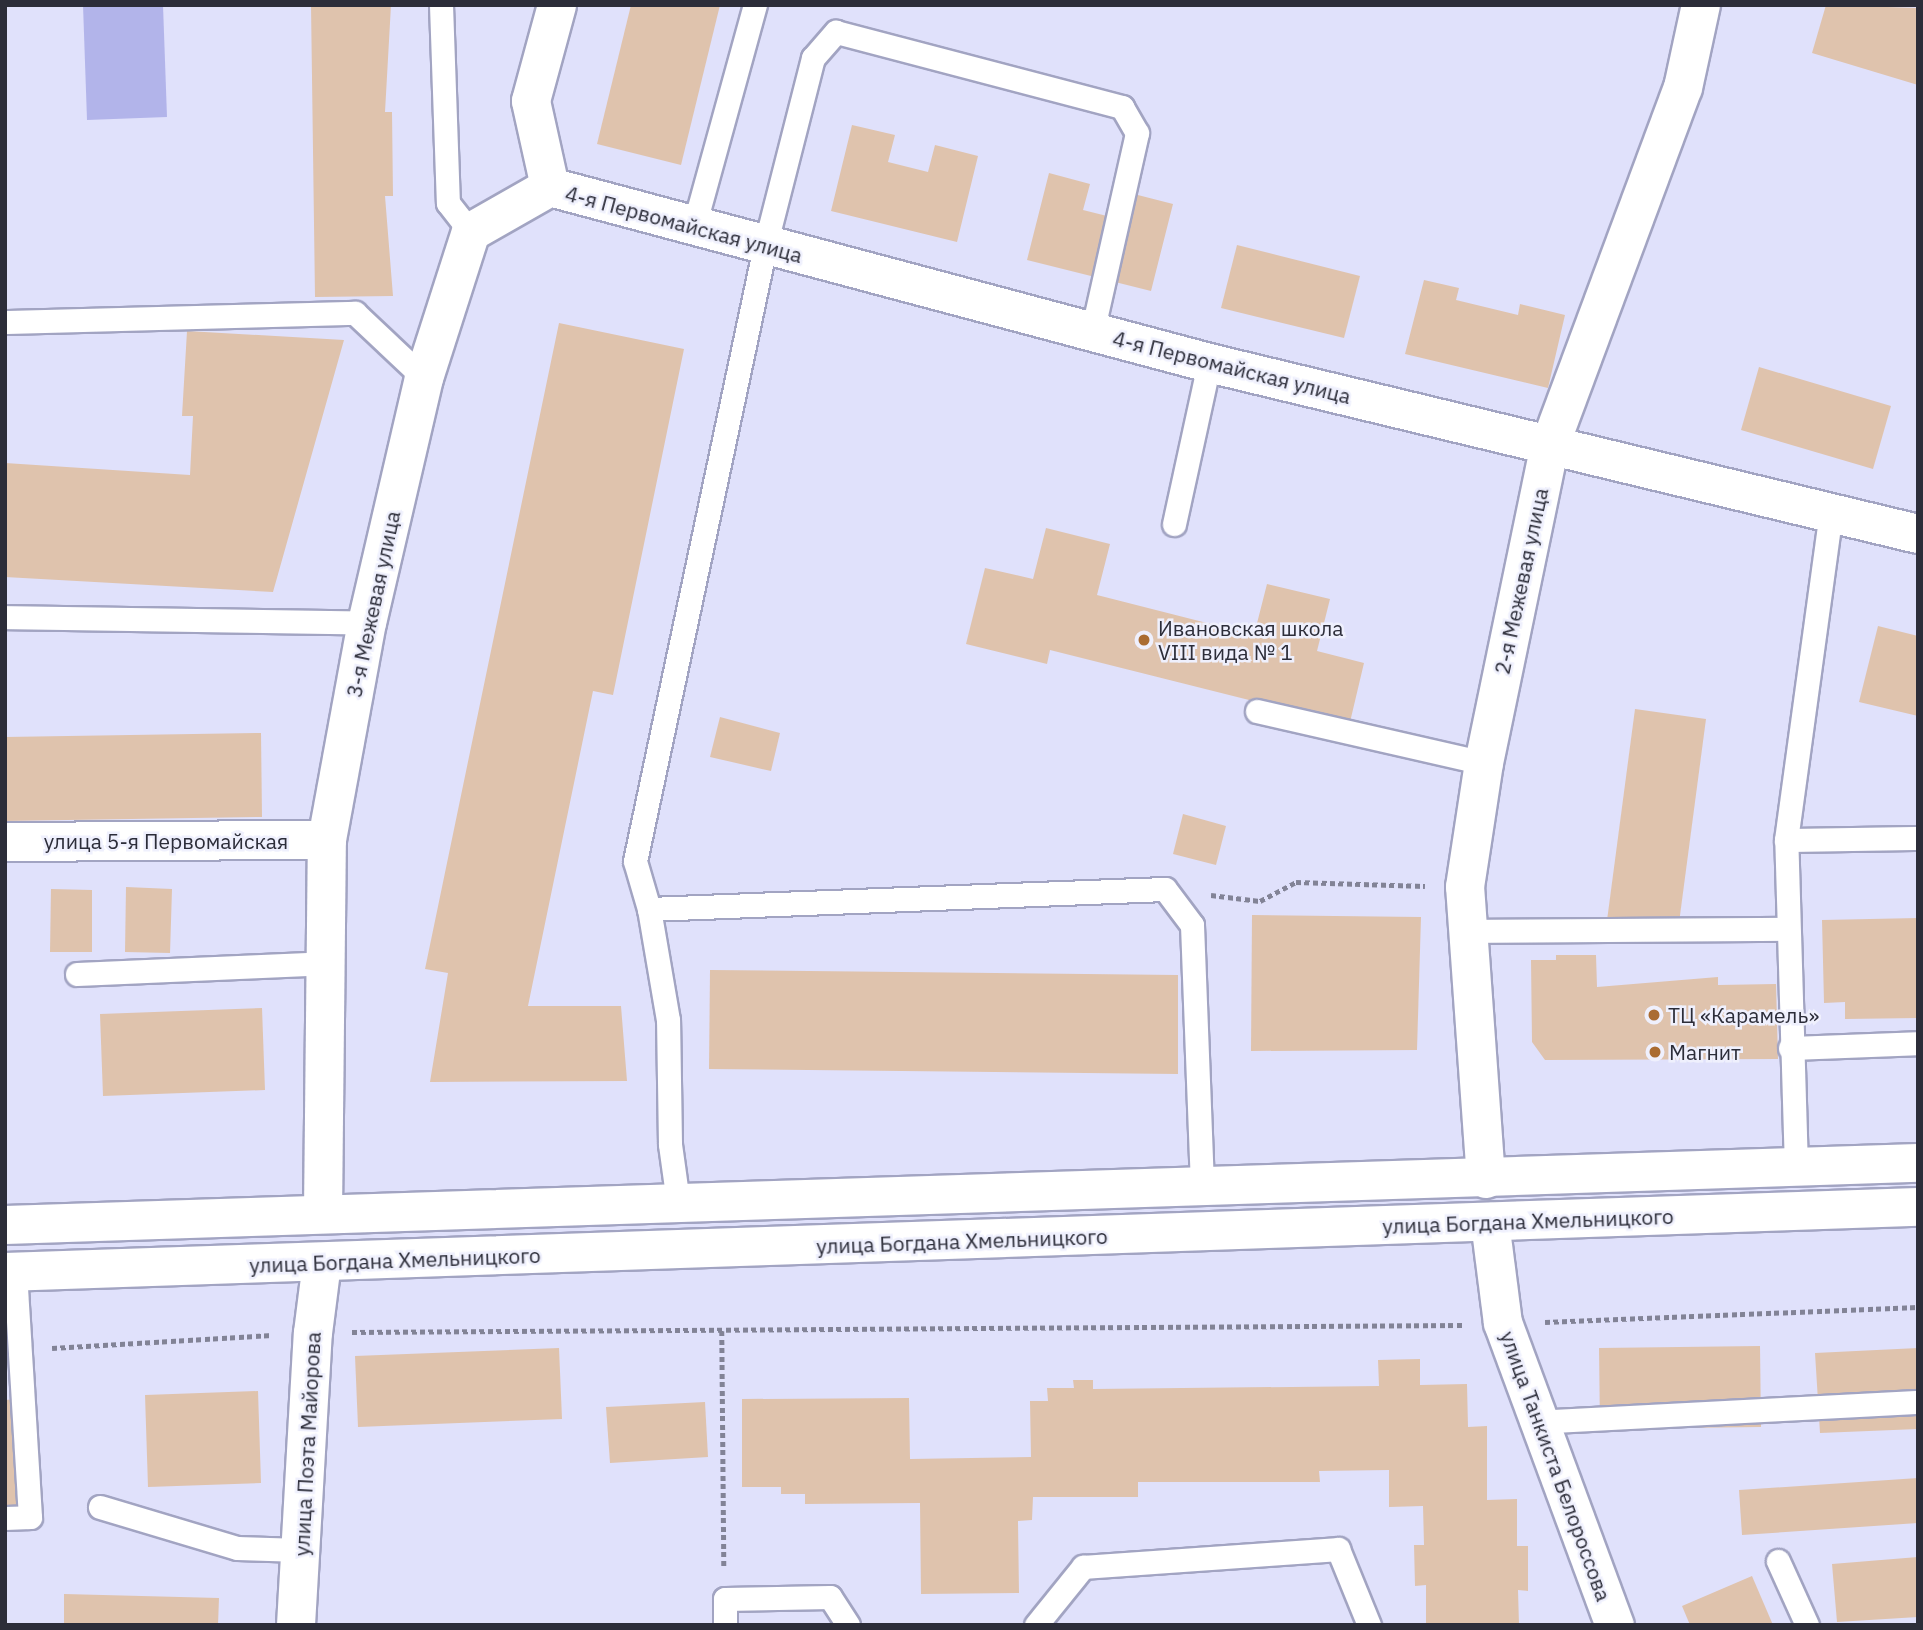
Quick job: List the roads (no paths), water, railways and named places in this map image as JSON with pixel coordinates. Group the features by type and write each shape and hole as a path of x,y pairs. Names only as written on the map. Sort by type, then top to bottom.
{"street":[{"path":"471,232 550,187 531,101 557,5"},
{"name":"2-я Межевая улица","path":"1486,1179 1465,887 1484,763 1550,445 1684,88 1701,5"},
{"name":"4-я Первомайская улица","path":"550,187 1209,363 1918,534"},
{"name":"3-я Межевая улица","path":"322,1263 327,840 367,623 424,378 471,232"},
{"name":"улица 5-я Первомайская","path":"5,842 327,840"},
{"name":"улица Богдана Хмельницкого","path":"5,1225 323,1212 1486,1179 1918,1163"},
{"name":"улица Танкиста Белороссова","path":"1486,1179 1503,1323 1536,1422 1615,1625"},
{"name":"улица Богдана Хмельницкого","path":"10,1272 1918,1207"},
{"name":"улица Поэта Майорова","path":"296,1625 313,1332 322,1263"}],"lane":[{"path":"441,5 448,203 471,232"},
{"path":"694,226 755,5"},
{"path":"678,1202 670,1144 668,1020 649,909 635,861 765,246 813,58 836,32 1122,107 1137,133 1092,332"},
{"path":"5,322 355,313 424,378"},
{"path":"1174,524 1209,363"},
{"path":"1796,1168 1785,929 1786,840 1831,513"},
{"path":"5,617 367,623"},
{"path":"1257,711 1484,763"},
{"path":"1786,840 1918,838"},
{"path":"649,909 1165,889 1192,925 1202,1186"},
{"path":"1468,931 1785,929"},
{"path":"77,975 325,963"},
{"path":"1790,1048 1918,1043"},
{"path":"5,1518 30,1517 22,1350 10,1272"},
{"path":"1536,1422 1918,1402"},
{"path":"100,1507 237,1548 300,1549"},
{"path":"1037,1625 1083,1567 1338,1549 1369,1625"},
{"path":"1778,1561 1807,1625"},
{"path":"724,1625 725,1599 830,1597 848,1625"}],"place":[{"name":"Ивановская школа VIII вида № 1","path":"1144,640"},
{"name":"ТЦ «Карамель»","path":"1654,1015"},
{"name":"Магнит","path":"1655,1052"}]}
